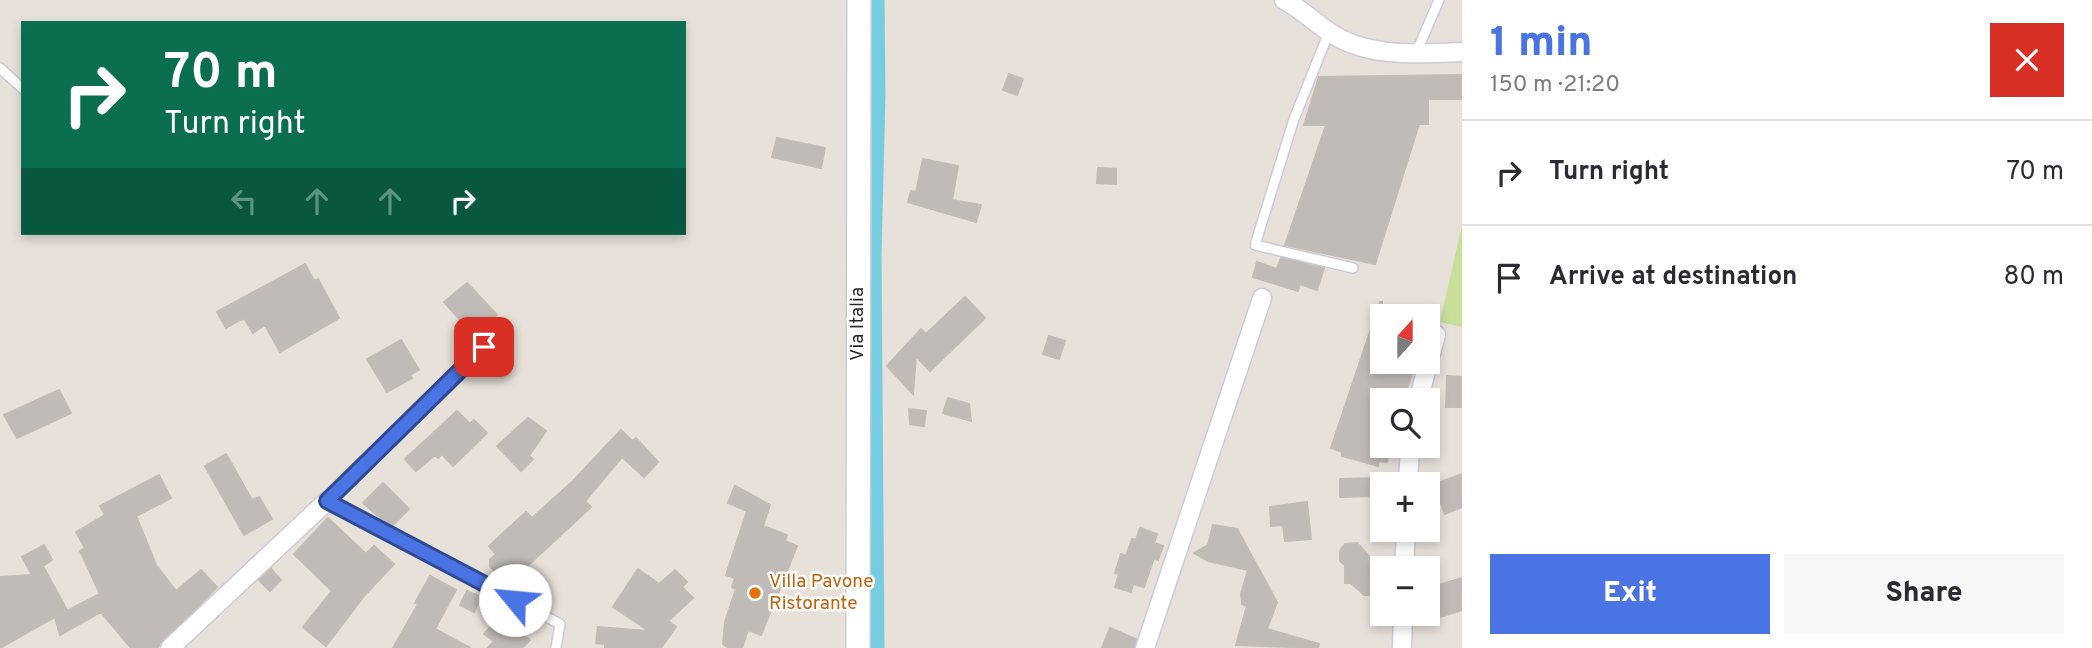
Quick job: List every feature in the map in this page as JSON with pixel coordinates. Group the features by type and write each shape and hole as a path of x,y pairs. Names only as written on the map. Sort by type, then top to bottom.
{"street":[{"name":"Via Italia","path":"859,0 859,648"},
{"path":"1284,0 1306,12 1329,32 1352,44 1382,52 1462,52"},
{"path":"1145,648 1262,298"},
{"path":"170,648 327,501"},
{"path":"1402,648 1403,626"}],"lane":[{"path":"1416,53 1439,0"},
{"path":"1329,32 1294,119 1255,245 1353,268"},
{"path":"0,68 21,87"},
{"path":"484,347 327,501 560,624 556,648"}],"green space":[{"path":"1462,225 1462,327 1440,322"}],"building":[{"path":"1009,74 1023,79 1017,95 1003,90"},
{"path":"1462,75 1462,99 1428,99 1428,124 1419,124 1375,264 1285,245 1326,125 1304,125 1319,77"},
{"path":"777,138 825,148 821,168 772,157"},
{"path":"923,159 958,166 952,200 981,205 976,222 908,202 911,191 916,192"},
{"path":"1098,168 1116,169 1116,184 1097,183"},
{"path":"1281,258 1324,268 1317,290 1300,284 1298,291 1253,277 1257,262 1277,269"},
{"path":"305,264 314,281 318,279 339,318 280,352 265,325 253,333 244,318 226,328 217,312"},
{"path":"467,283 497,315 480,329 469,316 462,322 444,302"},
{"path":"965,297 985,318 930,371 916,356 913,394 887,366 921,329 926,334"},
{"path":"1370,332 1370,374 1412,374 1407,388 1370,388 1370,458 1388,458 1387,462 1378,461 1378,466 1342,456 1342,452 1331,448"},
{"path":"1049,336 1065,341 1059,359 1043,354"},
{"path":"401,340 419,370 410,375 412,378 387,392 367,359"},
{"path":"1447,376 1462,377 1462,407 1446,407"},
{"path":"59,390 71,413 17,438 4,415"},
{"path":"948,398 969,404 971,421 943,413"},
{"path":"909,409 926,411 924,426 910,424"},
{"path":"457,411 470,424 474,420 487,433 453,466 442,454 438,458 435,455 416,471 405,459"},
{"path":"528,418 546,431 529,456 533,459 521,471 497,446"},
{"path":"621,430 632,441 636,438 658,462 644,477 622,457 585,501 591,507 510,582 504,582 490,566 490,560 496,554 489,546 526,512 532,518 573,481"},
{"path":"226,454 252,500 259,497 272,519 244,535 205,466"},
{"path":"1462,474 1462,507 1445,514 1440,501 1440,482"},
{"path":"159,475 171,498 136,516 156,565 176,591 201,570 217,587 157,648 131,648 101,612 60,635 55,617 100,594 80,551 85,548 76,532 105,515 100,506"},
{"path":"1370,478 1370,496 1340,497 1340,479"},
{"path":"383,483 409,509 391,527 363,503"},
{"path":"735,486 770,505 763,526 787,535 785,541 797,546 761,635 748,630 742,648 729,648 723,644 725,622 736,589 732,587 735,578 726,575 747,511 728,503"},
{"path":"1307,502 1311,539 1285,541 1283,525 1271,526 1270,507"},
{"path":"328,518 366,554 374,546 394,564 364,596 326,646 303,627 332,591 294,554"},
{"path":"1213,525 1237,529 1277,602 1267,629 1319,644 1318,648 1236,645 1247,606 1242,604 1241,594 1248,570 1208,561 1194,553 1208,545"},
{"path":"1140,528 1157,534 1154,543 1163,546 1158,560 1154,558 1144,587 1133,584 1131,592 1115,587 1119,574 1115,573 1121,554 1126,556 1132,539 1136,540"},
{"path":"1357,543 1370,557 1370,595 1364,595 1351,583 1345,583 1345,565 1340,561 1340,551 1345,544"},
{"path":"44,545 52,560 43,566 67,610 0,648 0,577 32,575 22,557"},
{"path":"271,569 281,580 270,591 259,580"},
{"path":"638,569 659,584 675,570 687,582 682,587 693,598 668,621 676,627 661,648 605,648 605,644 596,643 598,627 649,631 613,607"},
{"path":"430,576 456,590 435,629 470,648 393,648 418,604 415,603"},
{"path":"1462,578 1462,610 1440,617 1440,584"},
{"path":"467,591 481,597 474,612 460,605"},
{"path":"501,615 530,640 522,648 488,648 494,641 484,634"},
{"path":"1110,628 1136,639 1134,648 1102,648"}],"waterway":[{"path":"875,0 876,94 872,256 875,648"}],"place":[{"name":"Villa Pavone Ristorante","path":"755,593"}],"route":[{"path":"484,347 327,501 515,600"}]}
